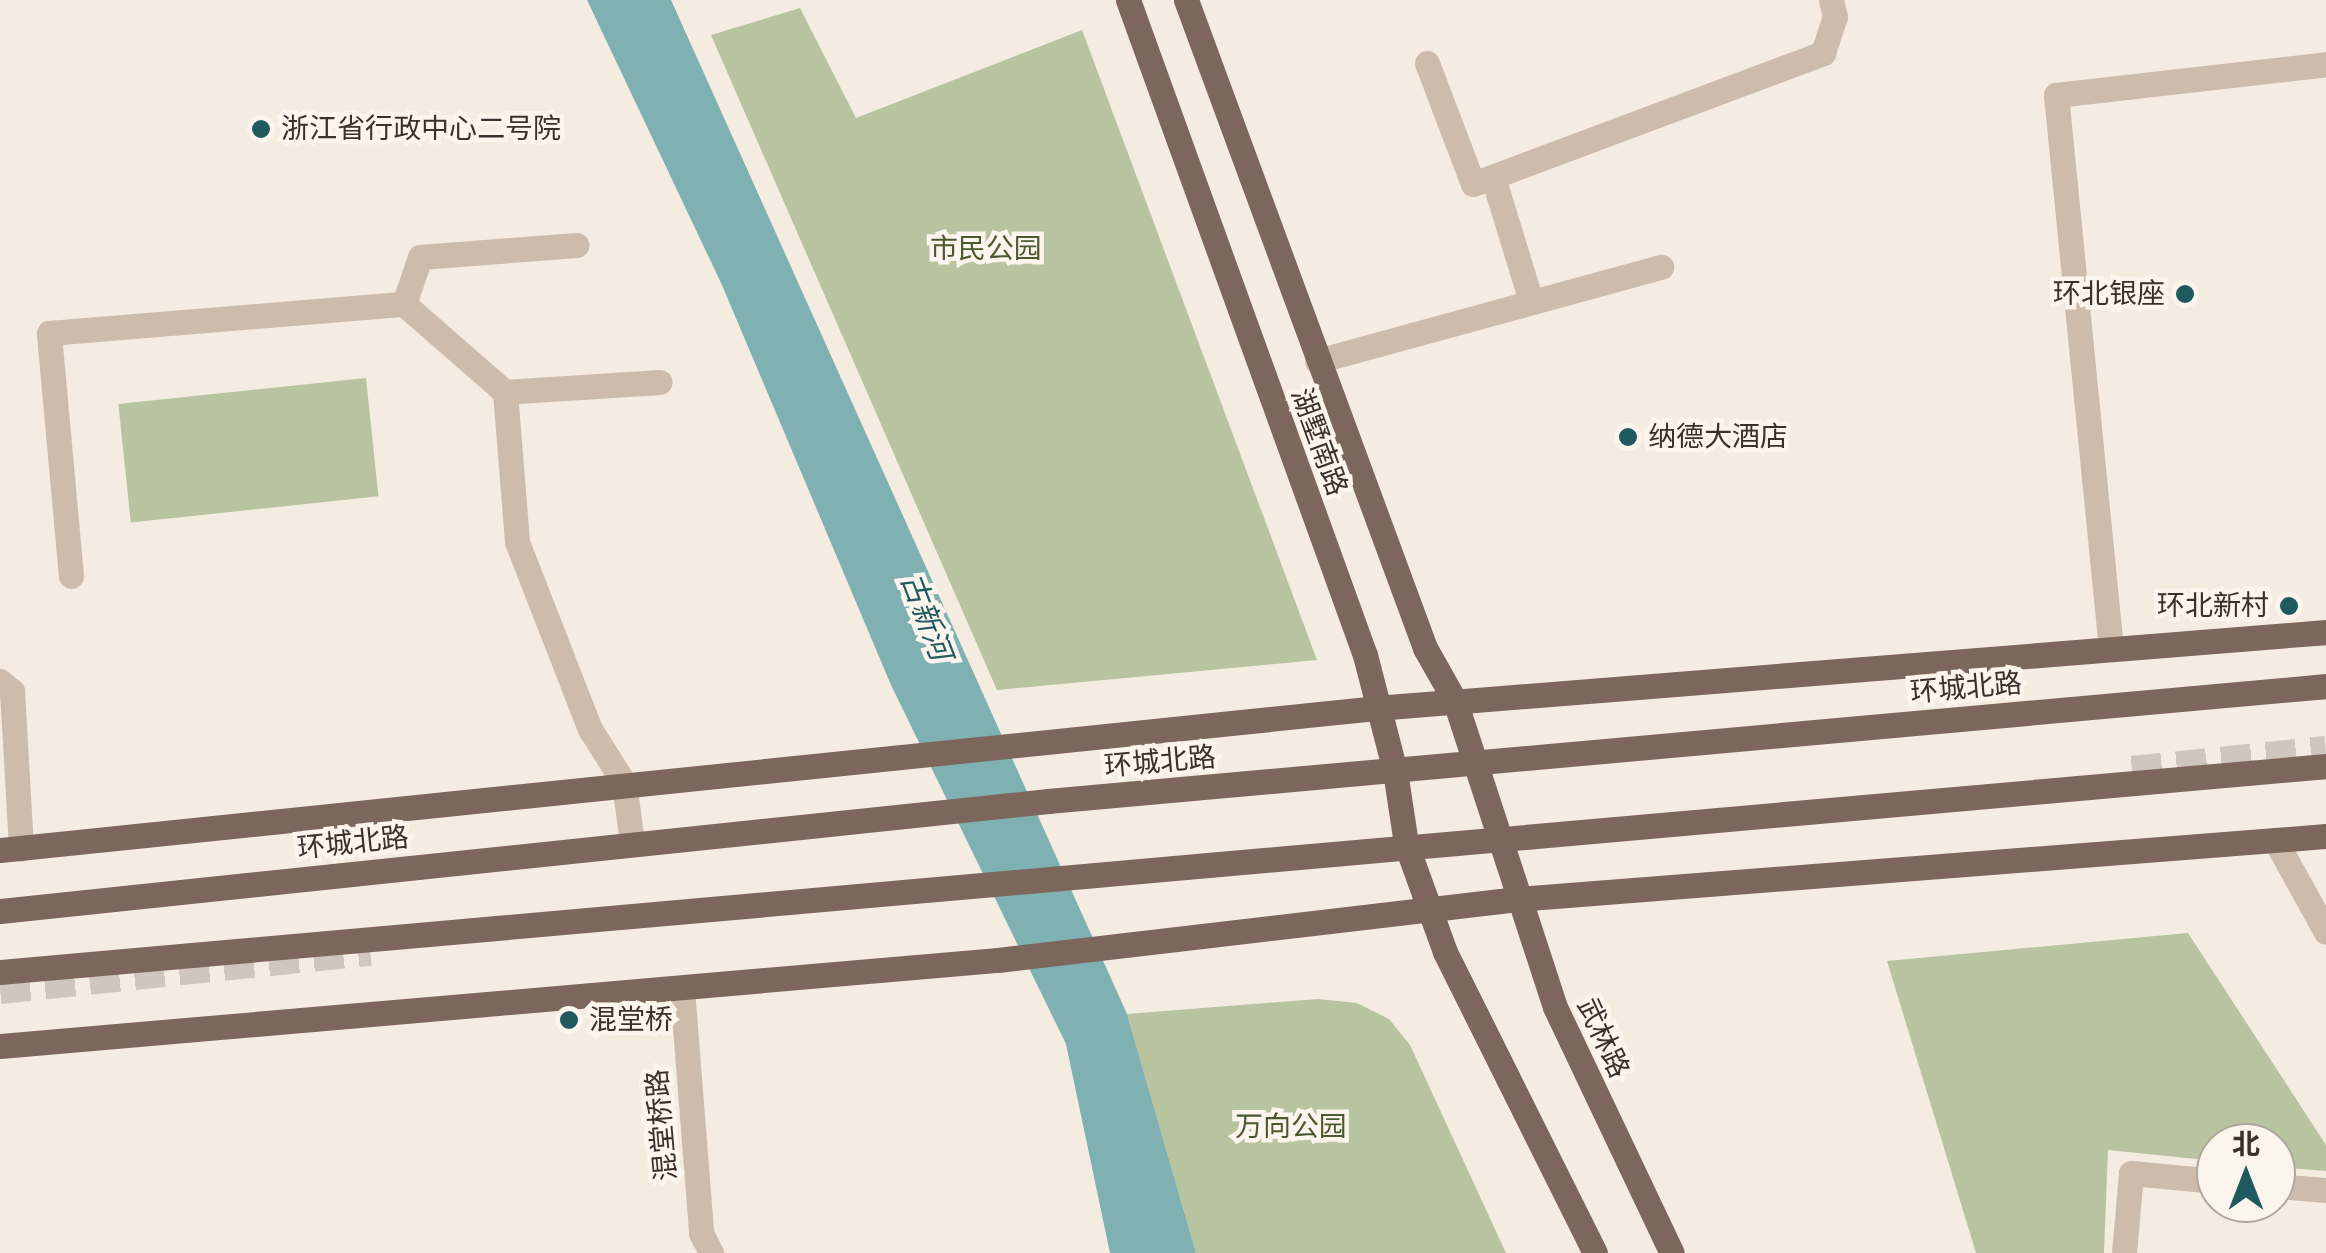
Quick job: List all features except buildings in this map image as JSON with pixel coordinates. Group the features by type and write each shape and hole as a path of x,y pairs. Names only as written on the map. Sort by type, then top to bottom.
{"main road":[{"name":"湖墅南路","path":"1128,0 1364,655 1395,772 1406,844 1432,909"},
{"name":"湖墅南路","path":"1186,0 1316,362 1425,648 1455,701 1496,841"},
{"name":"环城北路","path":"10,849 1376,708 2326,632"},
{"name":"环城北路","path":"0,911 632,842 2326,686"},
{"path":"0,972 1406,844 1496,841 2326,766"},
{"path":"0,1046 998,960 1517,899 2326,836"},
{"name":"武林路","path":"1496,841 1555,1007 1672,1253"},
{"path":"1432,909 1444,952 1595,1253"}],"street":[{"path":"1427,62 1473,184 1824,53 1835,17 1831,0"},
{"path":"2111,649 2056,95 2326,64"},
{"path":"1493,176 1530,298"},
{"path":"404,304 420,257 577,246"},
{"path":"1316,362 1530,298 1661,267"},
{"path":"71,576 50,333 404,304 506,392 660,382"},
{"path":"506,392 517,542 590,729 624,783 632,842"},
{"path":"0,681 12,691 10,849"},
{"path":"2275,840 2326,932"},
{"name":"混堂桥路","path":"682,989 701,1233 710,1253"},
{"path":"2124,1253 2131,1173 2196,1179"},
{"path":"2296,1188 2326,1190"}],"green space":[{"name":"市民公园","path":"800,8 856,118 1082,30 1317,660 997,690 711,35"},
{"path":"366,378 378,496 131,522 118,404"},
{"path":"2188,933 2326,1145 2326,1171 2296,1169 2296,1123 2196,1123 2196,1159 2108,1150 2104,1253 1976,1253 1887,961"},
{"name":"万向公园","path":"1318,999 1357,1003 1389,1019 1410,1045 1506,1253 1196,1253 1127,1014"}],"water":[{"name":"古新河","path":"587,0 671,0 1127,1014 1196,1253 1110,1253 1066,1044 891,685 722,285"}],"tunnel":[{"path":"2132,771 2326,751"},
{"path":"0,989 370,951"}],"place":[{"name":"浙江省行政中心二号院","path":"261,129"},
{"name":"环北银座","path":"2185,294"},
{"name":"纳德大酒店","path":"1628,437"},
{"name":"环北新村","path":"2289,606"},
{"name":"混堂桥","path":"569,1020"}]}
